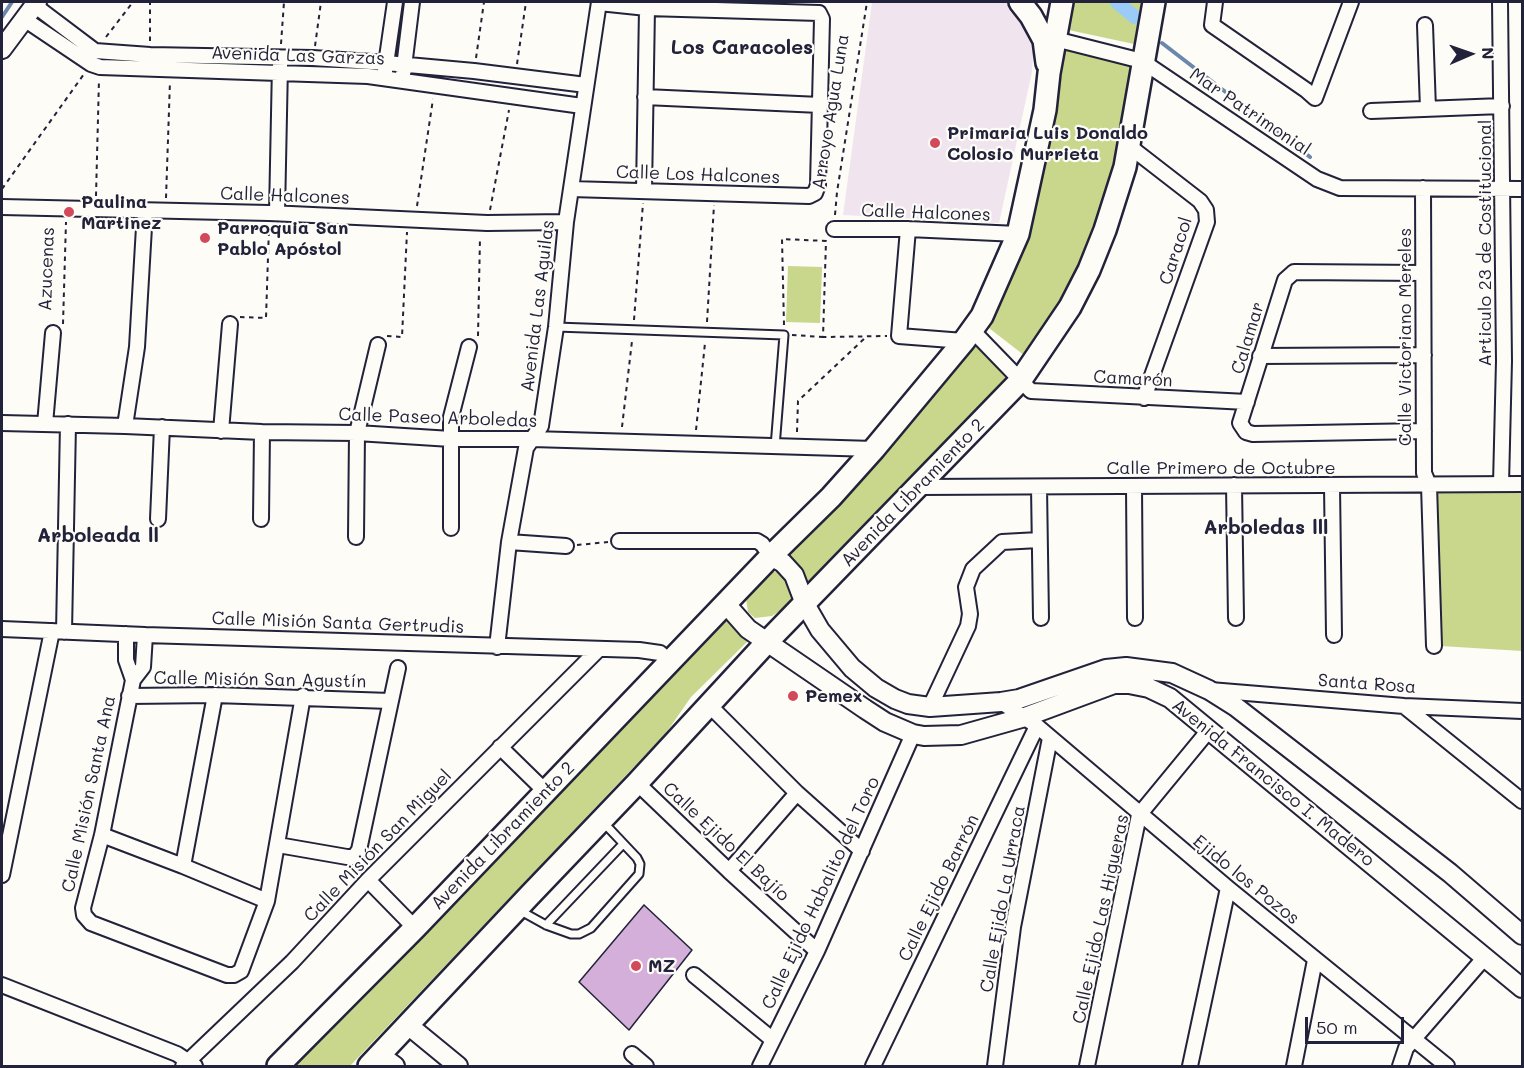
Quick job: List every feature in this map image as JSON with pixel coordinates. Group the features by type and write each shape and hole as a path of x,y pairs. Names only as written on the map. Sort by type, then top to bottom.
{"main road":[{"path":"1020,2 1031,16 1044,40 1049,73"},
{"name":"Avenida Libramiento 2","path":"278,1066 415,928 725,603 831,497 968,336 982,316 1018,234 1046,110 1049,73 1062,2"},
{"name":"Avenida Libramiento 2","path":"381,1063 408,1025 710,706 767,642 1020,381 1070,307 1089,270 1119,189 1130,146 1142,61 1154,2"}],"street":[{"path":"385,78 395,2"},
{"path":"403,73 412,2"},
{"path":"599,2 647,8 644,191"},
{"name":"Avenida Las Aguilas","path":"497,647 509,542 526,448 541,426 556,327 566,222 599,2"},
{"path":"1215,2 1212,25 1306,90 1315,99 1351,2"},
{"name":"Articulo 23 de Costitucional","path":"1500,2 1504,361 1501,484"},
{"name":"Arroyo Agua Luna","path":"647,8 819,13 822,19 818,186"},
{"name":"Avenida Las Garzas","path":"32,9 95,61 171,69 385,78 403,73 474,71 586,85"},
{"path":"2,50 32,9"},
{"path":"1425,25 1428,109"},
{"path":"1055,39 1142,61"},
{"name":"Avenida Las Garzas","path":"95,61 150,55 313,58 386,63 403,73 435,84 582,106"},
{"path":"273,213 280,58"},
{"name":"Mar Patrimonial","path":"1142,61 1317,179 1340,188 1423,188"},
{"path":"645,97 819,105"},
{"path":"1371,111 1502,106"},
{"name":"Caracol","path":"1130,146 1200,201 1206,210 1207,222 1144,398"},
{"name":"Calle Los Halcones","path":"572,189 808,196 815,193 818,186"},
{"path":"1423,188 1522,189"},
{"name":"Calle Victoriano Mereles","path":"1423,188 1424,473 1429,485 1434,646"},
{"name":"Calle Halcones","path":"2,207 273,213 487,223 566,222"},
{"path":"124,426 137,347 145,210"},
{"name":"Calle Halcones","path":"834,229 1018,234"},
{"path":"908,230 899,336 968,336 1020,381"},
{"name":"Calamar","path":"1423,273 1294,272 1285,280 1240,423 1246,432 1253,434 1424,431"},
{"path":"221,431 230,324"},
{"name":"Azucenas","path":"45,424 53,333"},
{"path":"356,537 357,433 381,340"},
{"path":"451,528 451,417 469,347"},
{"path":"1260,356 1424,355"},
{"name":"Camarón","path":"1020,381 1031,392 1247,402"},
{"name":"Calle Paseo Arboledas","path":"2,423 162,427 221,431 357,433 451,439 532,439 874,449"},
{"path":"2,875 58,632 68,424"},
{"path":"158,519 162,427"},
{"path":"261,519 262,432"},
{"name":"Calle Primero de Octubre","path":"919,487 1522,484"},
{"path":"1234,485 1236,618"},
{"path":"1134,486 1135,618"},
{"path":"1332,486 1334,635"},
{"path":"1039,487 1041,618"},
{"path":"930,707 968,626 970,614 966,587 973,569 1002,542 1039,540"},
{"path":"620,541 757,541 794,575 805,604"},
{"path":"509,542 566,546"},
{"path":"725,603 748,629 767,642"},
{"name":"Avenida Francisco I. Madero","path":"805,604 820,630 852,668 876,688 908,704 930,707 1019,699 1106,669 1126,666 1172,673 1209,690 1236,707 1441,866 1522,935"},
{"name":"Calle Misión Santa Gertrudis","path":"2,628 58,632 639,650 660,653 670,662"},
{"name":"Calle Misión Santa Ana","path":"126,634 126,660 133,680"},
{"name":"Calle Misión Santa Ana","path":"145,635 143,667 133,680 129,696 102,835 83,908 84,915 91,923 227,975 234,975 241,971 267,901"},
{"name":"Avenida Francisco I. Madero","path":"767,642 885,722 913,734 941,737 961,735 1031,722 1114,684 1149,688 1170,698 1522,988"},
{"name":"Calle Misión San Miguel","path":"189,1064 292,962 368,880 599,649"},
{"path":"278,845 354,856 359,850 398,668"},
{"name":"Santa Rosa","path":"1209,690 1404,705 1522,711"},
{"path":"183,866 215,694"},
{"name":"Calle Misión San Agustín","path":"129,696 215,694 390,701"},
{"path":"102,835 267,901 303,696"},
{"name":"Ejido los Pozos","path":"1001,702 1031,722 1139,815 1447,1066"},
{"path":"1404,705 1522,801"},
{"path":"710,706 797,793 862,851"},
{"name":"Calle Ejido Barrón","path":"873,1066 1031,722"},
{"name":"Calle Ejido Las Higueras","path":"1087,1066 1139,815 1209,730"},
{"name":"Calle Ejido Habalito del Toro","path":"760,1066 817,951 913,734"},
{"name":"Calle Ejido La Urraca","path":"995,1066 1013,927 1050,738"},
{"path":"500,747 546,792"},
{"name":"Calle Ejido El Bajío","path":"637,783 817,951"},
{"path":"729,871 797,793"},
{"path":"368,880 415,928"},
{"path":"1190,1066 1228,888"},
{"path":"1400,1066 1406,1048 1485,957"},
{"path":"1294,1066 1316,960"},
{"path":"694,975 773,1040"},
{"path":"2,985 177,1053 189,1064"},
{"path":"408,1025 458,1066"},
{"path":"632,1054 646,1066"}],"lane":[{"path":"556,327 784,335 775,447"},
{"path":"517,909 571,934 579,934 591,928 639,874 640,864 637,858 602,821"},
{"path":"546,924 623,844"}],"path":[{"path":"2,189 95,61 133,2"},
{"path":"150,2 150,55"},
{"path":"280,58 284,2"},
{"path":"313,58 321,2"},
{"path":"474,71 484,2"},
{"path":"515,76 526,2"},
{"name":"Arroyo Agua Luna","path":"834,229 837,192 867,2"},
{"path":"95,61 96,209"},
{"path":"166,210 171,69"},
{"path":"381,340 402,336 406,233 414,226 435,84"},
{"path":"620,443 633,329 644,191"},
{"path":"694,445 706,333 714,193"},
{"name":"Azucenas","path":"53,333 51,326 63,326 67,210"},
{"path":"230,324 230,317 266,318 273,213"},
{"path":"823,337 826,241 782,239 784,335 823,337 899,336"},
{"path":"797,447 798,401 866,336"},
{"path":"566,546 620,541"}],"shaded area":[{"name":"Primaria Luis Donaldo Colosio Murrieta","path":"872,2 1006,2 1014,7 1034,40 1032,72 999,223 843,215"}],"green space":[{"path":"1069,2 1141,2 1134,44 1064,29"},
{"path":"1066,45 1135,61 1111,196 1083,271 1029,359 985,325 1004,295 1021,257 1037,195"},
{"path":"788,266 822,267 820,323 786,322"},
{"path":"977,343 1008,381 805,592 784,557 872,470"},
{"path":"1436,484 1522,484 1522,651 1441,646"},
{"path":"769,572 783,572 791,579 793,596 787,606 772,616 755,618 748,612 746,599 755,584"},
{"path":"725,617 750,639 691,697 666,733 350,1066 285,1066"}],"building":[{"name":"MZ","path":"644,905 692,950 629,1030 579,982"}],"waterway":[{"path":"2,17 12,2"},
{"path":"1117,2 1135,17"},
{"path":"1162,43 1310,157"}],"place":[{"name":"Primaria Luis Donaldo Colosio Murrieta","path":"935,143"},
{"name":"Paulina Martinez","path":"69,212"},
{"name":"Parroquia San Pablo Apóstol","path":"205,238"},
{"name":"Pemex","path":"793,696"},
{"name":"MZ","path":"636,966"}],"district":[{"name":"Los Caracoles","path":"742,48"},
{"name":"Arboledas lll","path":"1266,528"},
{"name":"Arboleada ll","path":"98,536"}]}
